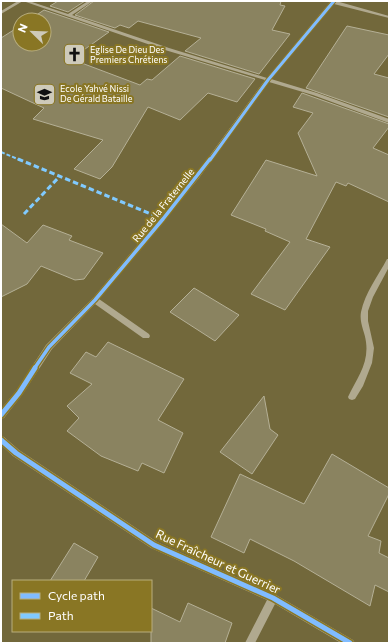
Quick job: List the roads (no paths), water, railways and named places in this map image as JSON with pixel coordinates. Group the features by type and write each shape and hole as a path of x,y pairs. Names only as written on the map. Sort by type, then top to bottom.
{"street":[{"path":"1,13 21,1"},
{"path":"25,1 167,49 315,94 389,121"},
{"path":"70,15 91,1"},
{"path":"333,2 389,17"},
{"name":"Rue de la Fraternelle","path":"1,414 19,393 49,347 95,300 197,177 268,80 333,2"},
{"path":"352,397 364,376 371,358 370,340 364,318 369,299 389,261"},
{"path":"95,300 146,336"},
{"name":"Rue Fraîcheur et Guerrier","path":"1,440 16,453 154,545 273,598 350,643"},
{"path":"250,643 273,598"}],"place":[{"name":"Eglise De Dieu Des Premiers Chrétiens","path":"74,55"},
{"name":"Ecole Yahvé Nissi De Gérald Bataille","path":"44,94"}]}
